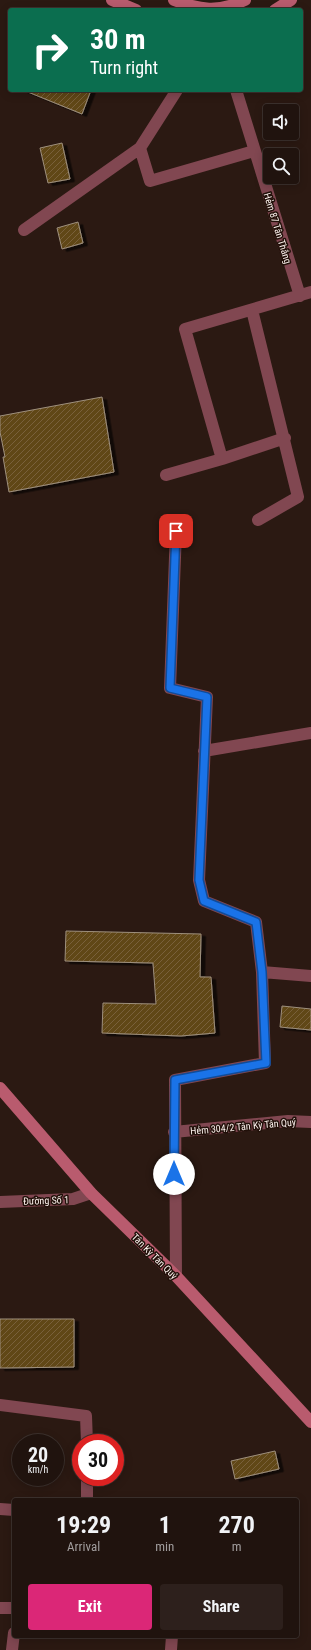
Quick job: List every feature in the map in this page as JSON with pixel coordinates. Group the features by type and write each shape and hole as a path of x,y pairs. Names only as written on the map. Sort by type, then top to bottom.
{"main road":[{"path":"112,0 131,8"},
{"path":"174,0 188,6 200,8"},
{"path":"219,8 245,0"},
{"path":"278,8 291,0"},
{"name":"Tân Kỳ Tân Quý","path":"0,1088 91,1193 176,1276 311,1422"}],"street":[{"path":"24,230 140,148 176,92"},
{"name":"Hẻm 87 Tân Thắng","path":"237,92 254,151 305,294"},
{"path":"140,148 150,181 254,151"},
{"path":"222,459 185,329 305,294"},
{"path":"252,310 285,438 298,497 258,520"},
{"path":"166,475 222,459 285,438"},
{"path":"176,531 170,688 207,697 199,880 204,901 256,922 262,972 266,1063 175,1080 174,1132 176,1276"},
{"path":"204,751 311,733"},
{"path":"262,972 311,976"},
{"name":"Hẻm 304/2 Tân Kỳ Tân Quý","path":"174,1132 288,1121 311,1122"},
{"name":"Đường Số 1","path":"0,1202 73,1199 91,1193"},
{"path":"0,1405 86,1416 87,1434"},
{"path":"86,1498 87,1486"},
{"path":"0,1509 12,1510"},
{"path":"0,1608 12,1608"},
{"path":"12,1650 13,1638"},
{"path":"172,1638 172,1650"}],"building":[{"path":"28,92 90,92 82,114"},
{"path":"62,143 70,179 48,183 40,148"},
{"path":"78,222 83,243 62,249 57,228"},
{"path":"102,397 114,472 9,492 3,457 5,457 0,432 0,416"},
{"path":"66,931 201,934 200,977 211,977 215,1033 181,1036 102,1033 103,1003 156,1004 153,963 65,961"},
{"path":"282,1006 311,1009 311,1030 280,1027"},
{"path":"0,1319 74,1319 74,1367 0,1368"},
{"path":"275,1451 279,1469 235,1479 231,1461"}],"route":[{"path":"174,1174 175,1080 266,1063 262,972 256,922 204,901 199,880 207,697 170,688 176,531"}]}
